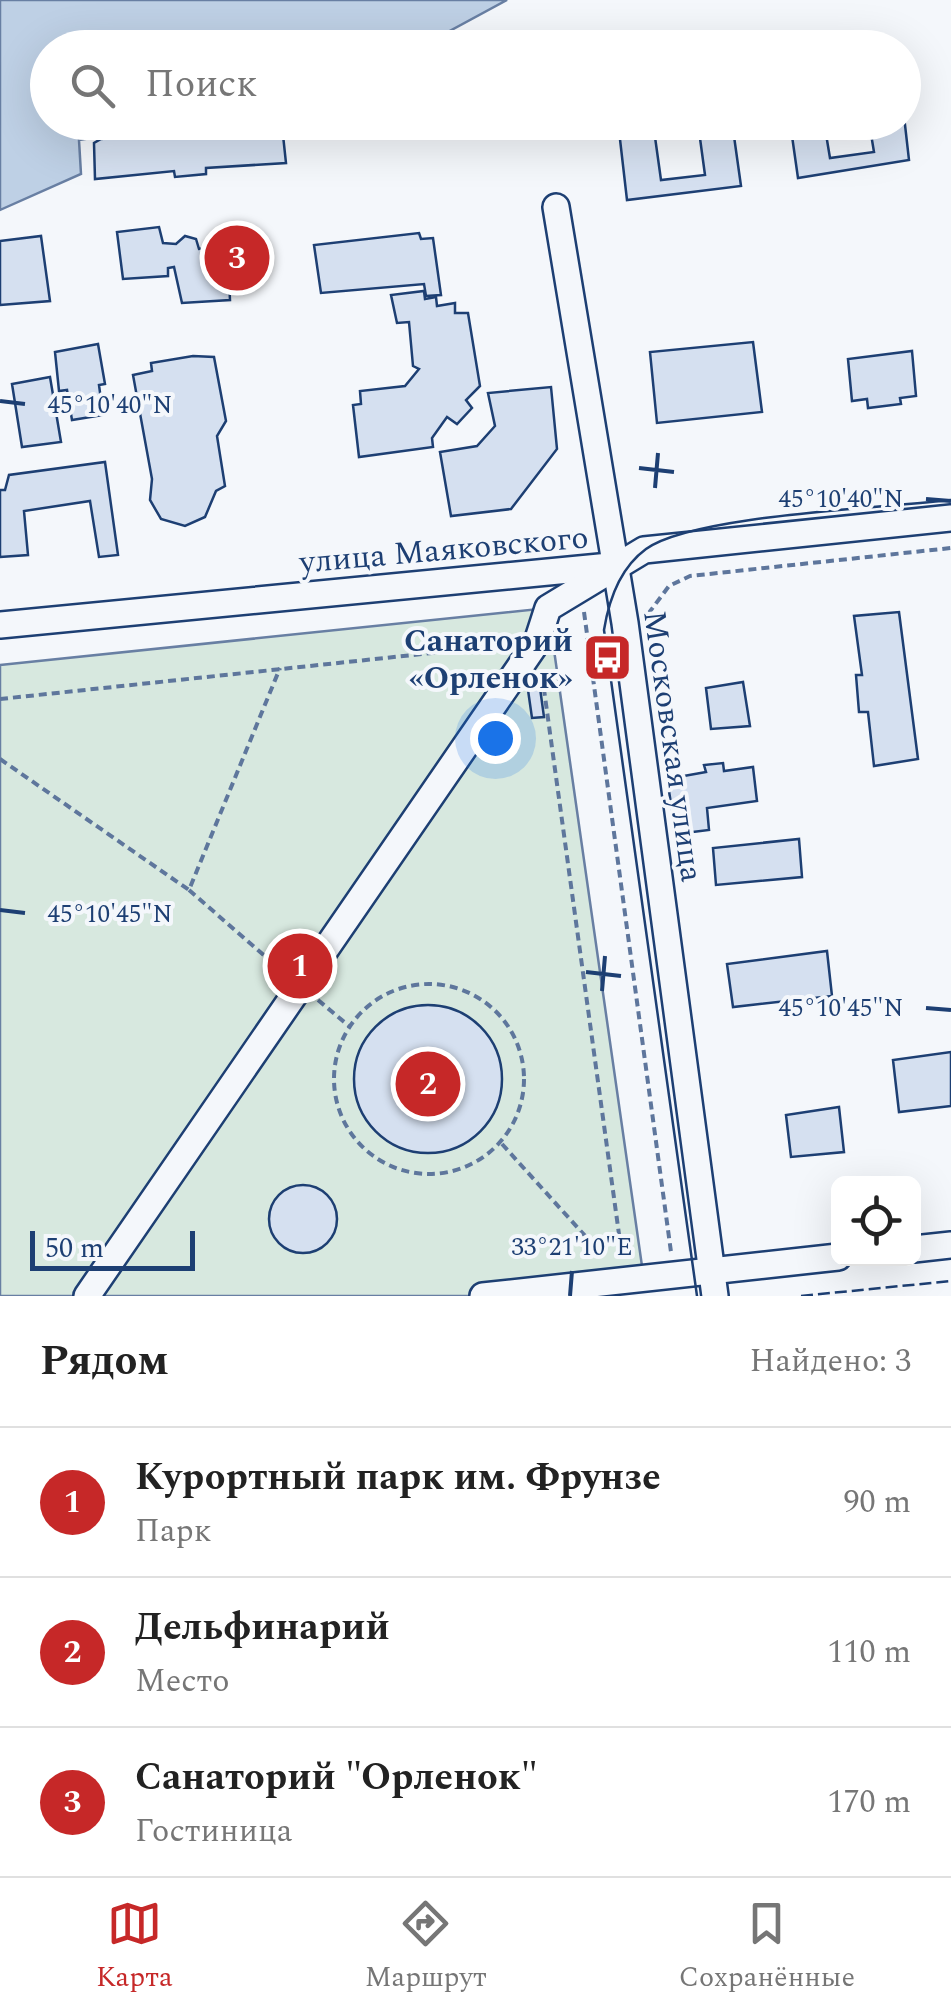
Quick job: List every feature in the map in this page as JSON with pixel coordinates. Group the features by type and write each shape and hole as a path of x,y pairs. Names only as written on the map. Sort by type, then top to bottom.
{"street":[{"name":"Московская улица","path":"556,208 615,566 713,1283"},
{"name":"улица Маяковского","path":"0,624 579,577 615,566 644,550 951,518"},
{"path":"87,1296 538,642 548,608 579,577"},
{"path":"921,1248 951,1245"},
{"path":"483,1296 674,1275 713,1283 831,1258"}],"path":[{"path":"570,532 674,1275"},
{"path":"645,619 669,586 690,576 951,548"},
{"path":"0,699 538,642 625,1280"},
{"path":"189,890 280,668"},
{"path":"0,759 189,890 348,1026"},
{"path":"422,983 456,986 479,997 500,1015 515,1037 524,1068 522,1096 502,1144 481,1160 452,1172 417,1174 386,1164 360,1145 333,1093 334,1056 348,1026 394,990 422,983"},
{"path":"502,1144 625,1280"}],"shaded area":[{"path":"548,608 642,1266 539,1296 0,1296 0,665"}],"water":[{"path":"0,0 507,0 451,30 30,30 30,140 79,140 81,174 0,210"}],"building":[{"path":"284,140 286,163 206,168 206,174 175,177 174,171 95,179 94,143"},
{"path":"620,140 655,140 661,180 705,175 700,140 735,140 741,186 627,200"},
{"path":"793,140 827,140 830,158 874,152 872,140 907,140 909,160 798,178"},
{"path":"159,227 163,243 176,244 185,236 196,239 199,249 218,247 217,239 239,237 241,247 259,247 263,275 229,279 230,300 182,303 174,267 168,268 168,276 123,279 117,232"},
{"path":"419,233 421,239 433,238 441,295 426,296 424,284 321,293 314,245"},
{"path":"41,236 50,301 0,305 0,241"},
{"path":"424,291 425,299 436,297 437,306 455,303 455,313 468,313 480,386 466,400 472,408 457,424 447,417 432,438 433,447 359,457 353,405 361,404 360,391 405,386 419,369 413,366 409,322 397,323 391,295"},
{"path":"753,342 762,412 657,423 650,352"},
{"path":"98,344 105,384 99,385 103,415 72,420 67,390 59,391 55,352"},
{"path":"912,351 916,396 900,398 901,404 868,408 867,399 852,401 848,359"},
{"path":"214,357 226,421 217,436 225,486 216,491 205,517 185,526 161,519 150,500 152,479 133,375 152,371 151,363"},
{"path":"50,377 61,442 22,447 12,384"},
{"path":"551,387 557,449 511,509 451,516 440,452 477,446 495,426 488,393"},
{"path":"105,462 118,555 99,557 90,501 24,511 28,555 0,557 0,490 5,490 9,475"},
{"path":"899,612 918,759 874,766 868,712 859,712 856,675 862,675 854,616"},
{"path":"743,682 750,726 711,729 706,688"},
{"path":"540,688 544,717 532,718 528,690"},
{"path":"723,763 724,771 753,767 757,801 707,808 709,830 676,834 667,779 706,772 704,765"},
{"path":"799,839 802,877 716,885 713,848"},
{"path":"827,951 832,996 733,1007 727,964"},
{"path":"428,1005 456,1011 480,1027 496,1051 502,1079 496,1107 480,1131 456,1147 428,1153 400,1147 376,1131 360,1107 354,1079 360,1051 376,1027 400,1011"},
{"path":"951,1052 951,1106 899,1112 893,1060"},
{"path":"839,1107 844,1152 791,1157 786,1115"},
{"path":"303,1185 327,1195 337,1219 327,1243 303,1253 279,1243 269,1219 279,1195"}],"tram line":[{"path":"697,1296 604,630 609,607 629,565 646,549 670,537 745,521 951,500"}],"fence":[{"path":"801,1296 951,1281"}],"place":[{"name":"Санаторий \"Орленок\"","path":"237,258"},
{"name":"Санаторий «Орленок»","path":"608,658"},
{"name":"Курортный парк им. Фрунзе","path":"300,966"},
{"name":"Дельфинарий","path":"428,1084"}]}
